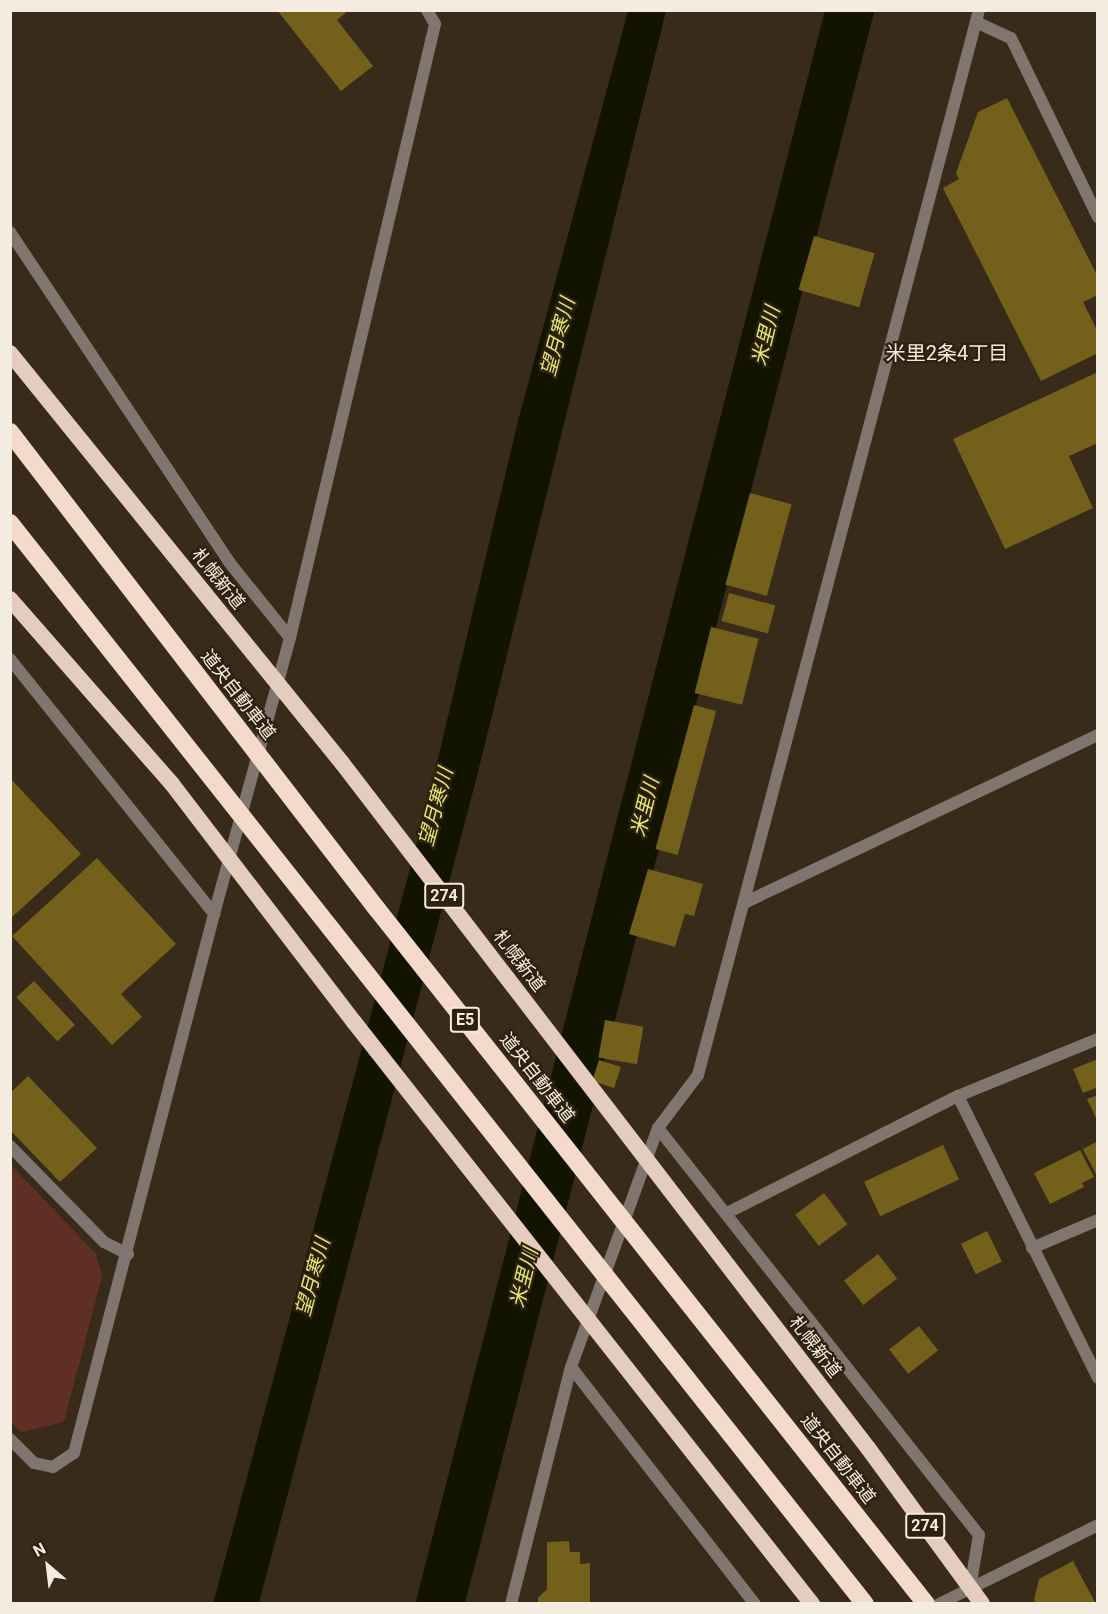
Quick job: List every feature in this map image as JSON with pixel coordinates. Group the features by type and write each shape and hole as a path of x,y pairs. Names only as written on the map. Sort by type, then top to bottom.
{"highway":[{"path":"10,345 42,392"},
{"name":"札幌新道","path":"10,353 342,763 868,1448 982,1604"},
{"name":"道央自動車道","path":"10,432 384,918 926,1604"},
{"name":"E5","path":"10,523 865,1604"},
{"path":"10,599 172,784 354,1022 764,1539 812,1604"}],"street":[{"path":"10,1439 34,1463 52,1467 74,1453 128,1254 214,914 290,638 435,24 427,10"},
{"path":"511,1604 571,1366 658,1128 698,1076 977,16 1011,38 1098,217"},
{"path":"10,232 229,562 290,638"},
{"path":"10,659 214,914"},
{"path":"744,903 1098,735"},
{"path":"727,1213 958,1096 1098,1039"},
{"path":"958,1096 1098,1378"},
{"path":"658,1128 979,1535 970,1587"},
{"path":"10,1146 104,1242 128,1254"},
{"path":"1032,1248 1098,1220"},
{"path":"571,1366 755,1604"},
{"path":"939,1604 1098,1526"}],"shaded area":[{"path":"11,1165 96,1254 102,1276 64,1422 21,1432 10,1421"}],"water":[{"name":"望月寒川","path":"628,11 666,11 476,780 259,1603 213,1604 427,805 518,421"}],"building":[{"path":"277,10 349,10 337,20 373,66 341,91"},
{"path":"1007,98 1098,277 1098,295 1083,302 1098,332 1098,353 1041,381 943,188 959,179 956,173 978,112"},
{"path":"814,236 875,253 859,307 799,290"},
{"path":"1098,372 1098,443 1069,456 1093,508 1005,549 953,439"},
{"path":"750,493 792,504 767,596 725,585"},
{"path":"729,593 775,605 768,633 721,621"},
{"path":"711,627 759,639 742,705 695,693"},
{"path":"694,705 716,711 678,855 655,849"},
{"path":"10,778 81,854 10,919"},
{"path":"97,858 176,944 121,994 142,1017 112,1045 12,936"},
{"path":"648,869 703,884 694,916 685,914 675,947 629,934"},
{"path":"34,981 75,1025 57,1041 16,997"},
{"path":"605,1020 643,1027 637,1064 598,1057"},
{"path":"1098,1059 1098,1087 1083,1093 1073,1069"},
{"path":"599,1060 621,1067 614,1088 592,1081"},
{"path":"28,1076 97,1148 60,1182 10,1130 10,1093"},
{"path":"1098,1095 1098,1122 1087,1099"},
{"path":"1098,1141 1098,1178 1083,1149"},
{"path":"943,1145 959,1179 880,1216 864,1182"},
{"path":"1080,1150 1094,1177 1082,1183 1084,1187 1050,1204 1034,1173"},
{"path":"824,1193 847,1224 819,1246 795,1215"},
{"path":"987,1231 1002,1262 976,1274 961,1244"},
{"path":"878,1254 897,1278 863,1305 844,1280"},
{"path":"919,1326 938,1350 908,1374 889,1349"},
{"path":"569,1541 570,1552 580,1552 580,1564 590,1563 590,1604 538,1604 538,1598 547,1589 547,1542"},
{"path":"1073,1561 1096,1604 1037,1604 1034,1600 1039,1579"}],"waterway":[{"name":"米里川","path":"440,1604 850,10"}],"district":[{"name":"米里2条4丁目","path":"947,353"}]}
